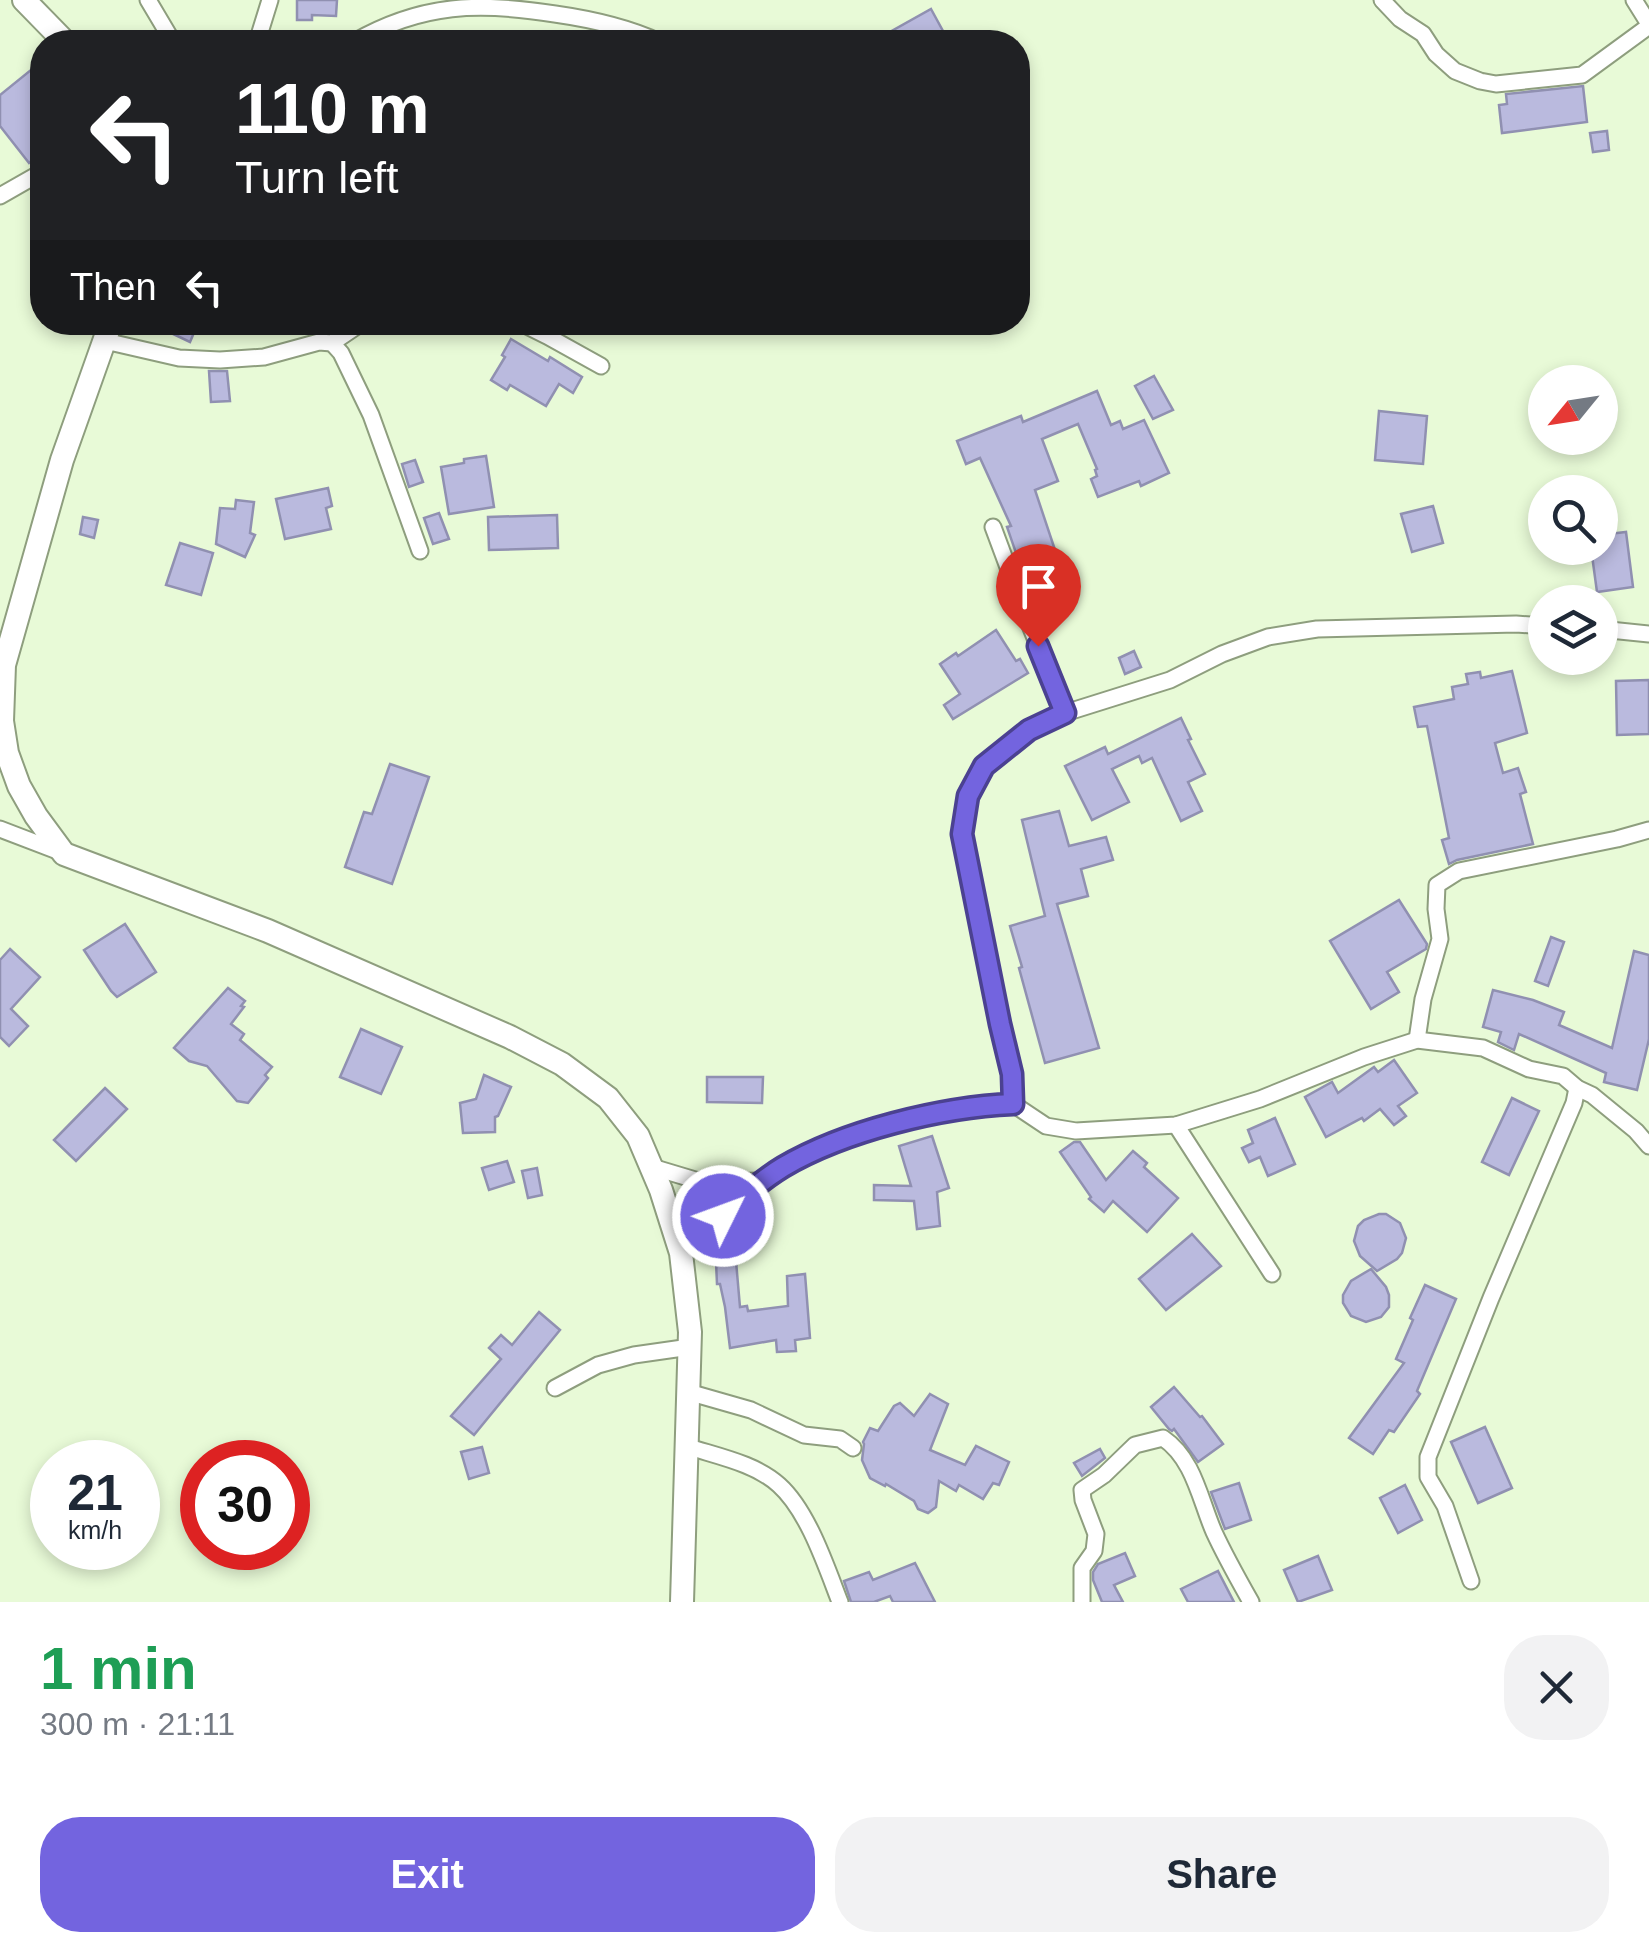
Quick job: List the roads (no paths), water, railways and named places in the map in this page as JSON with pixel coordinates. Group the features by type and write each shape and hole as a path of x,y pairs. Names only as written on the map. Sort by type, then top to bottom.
{"street":[{"path":"24,0 53,30"},
{"path":"148,0 166,30"},
{"path":"261,30 270,0"},
{"path":"1382,0 1400,19 1423,34 1436,54 1455,71 1496,84 1582,74 1649,25 1634,0"},
{"path":"379,30 460,4 514,3 624,30"},
{"path":"0,196 30,179"},
{"path":"64,854 27,801 3,751 2,668 62,460 107,335"},
{"path":"116,335 179,358 220,360 264,357 319,342 332,343 344,335"},
{"path":"545,335 601,366"},
{"path":"332,343 342,353 371,414 420,551"},
{"path":"993,527 1065,713"},
{"path":"1013,1104 1012,1074 962,834 968,796 984,766 1029,730 1065,713 1170,680 1268,637 1317,629 1528,625"},
{"path":"1618,631 1649,634"},
{"path":"0,829 268,931 510,1037 562,1064 608,1098 638,1136 681,1252 690,1332 682,1602"},
{"path":"1416,1040 1440,940 1437,885 1459,871 1617,840 1649,830"},
{"path":"681,1252 763,1181 809,1153 868,1131 940,1113 1013,1104 1046,1126 1076,1131 1176,1125 1260,1099 1416,1040 1483,1048 1529,1070 1562,1076 1643,1130 1649,1146"},
{"path":"1471,1581 1444,1506 1428,1477 1428,1457 1577,1088"},
{"path":"1176,1125 1272,1274"},
{"path":"652,1166 702,1182 763,1181"},
{"path":"556,1388 598,1365 690,1346"},
{"path":"688,1392 751,1410 804,1435 840,1440 852,1448"},
{"path":"1082,1602 1082,1568 1094,1551 1096,1534 1082,1490 1136,1445 1163,1438 1176,1446 1194,1478 1214,1532 1251,1602"},
{"path":"686,1446 753,1469 780,1485 816,1542 840,1602"}]}
